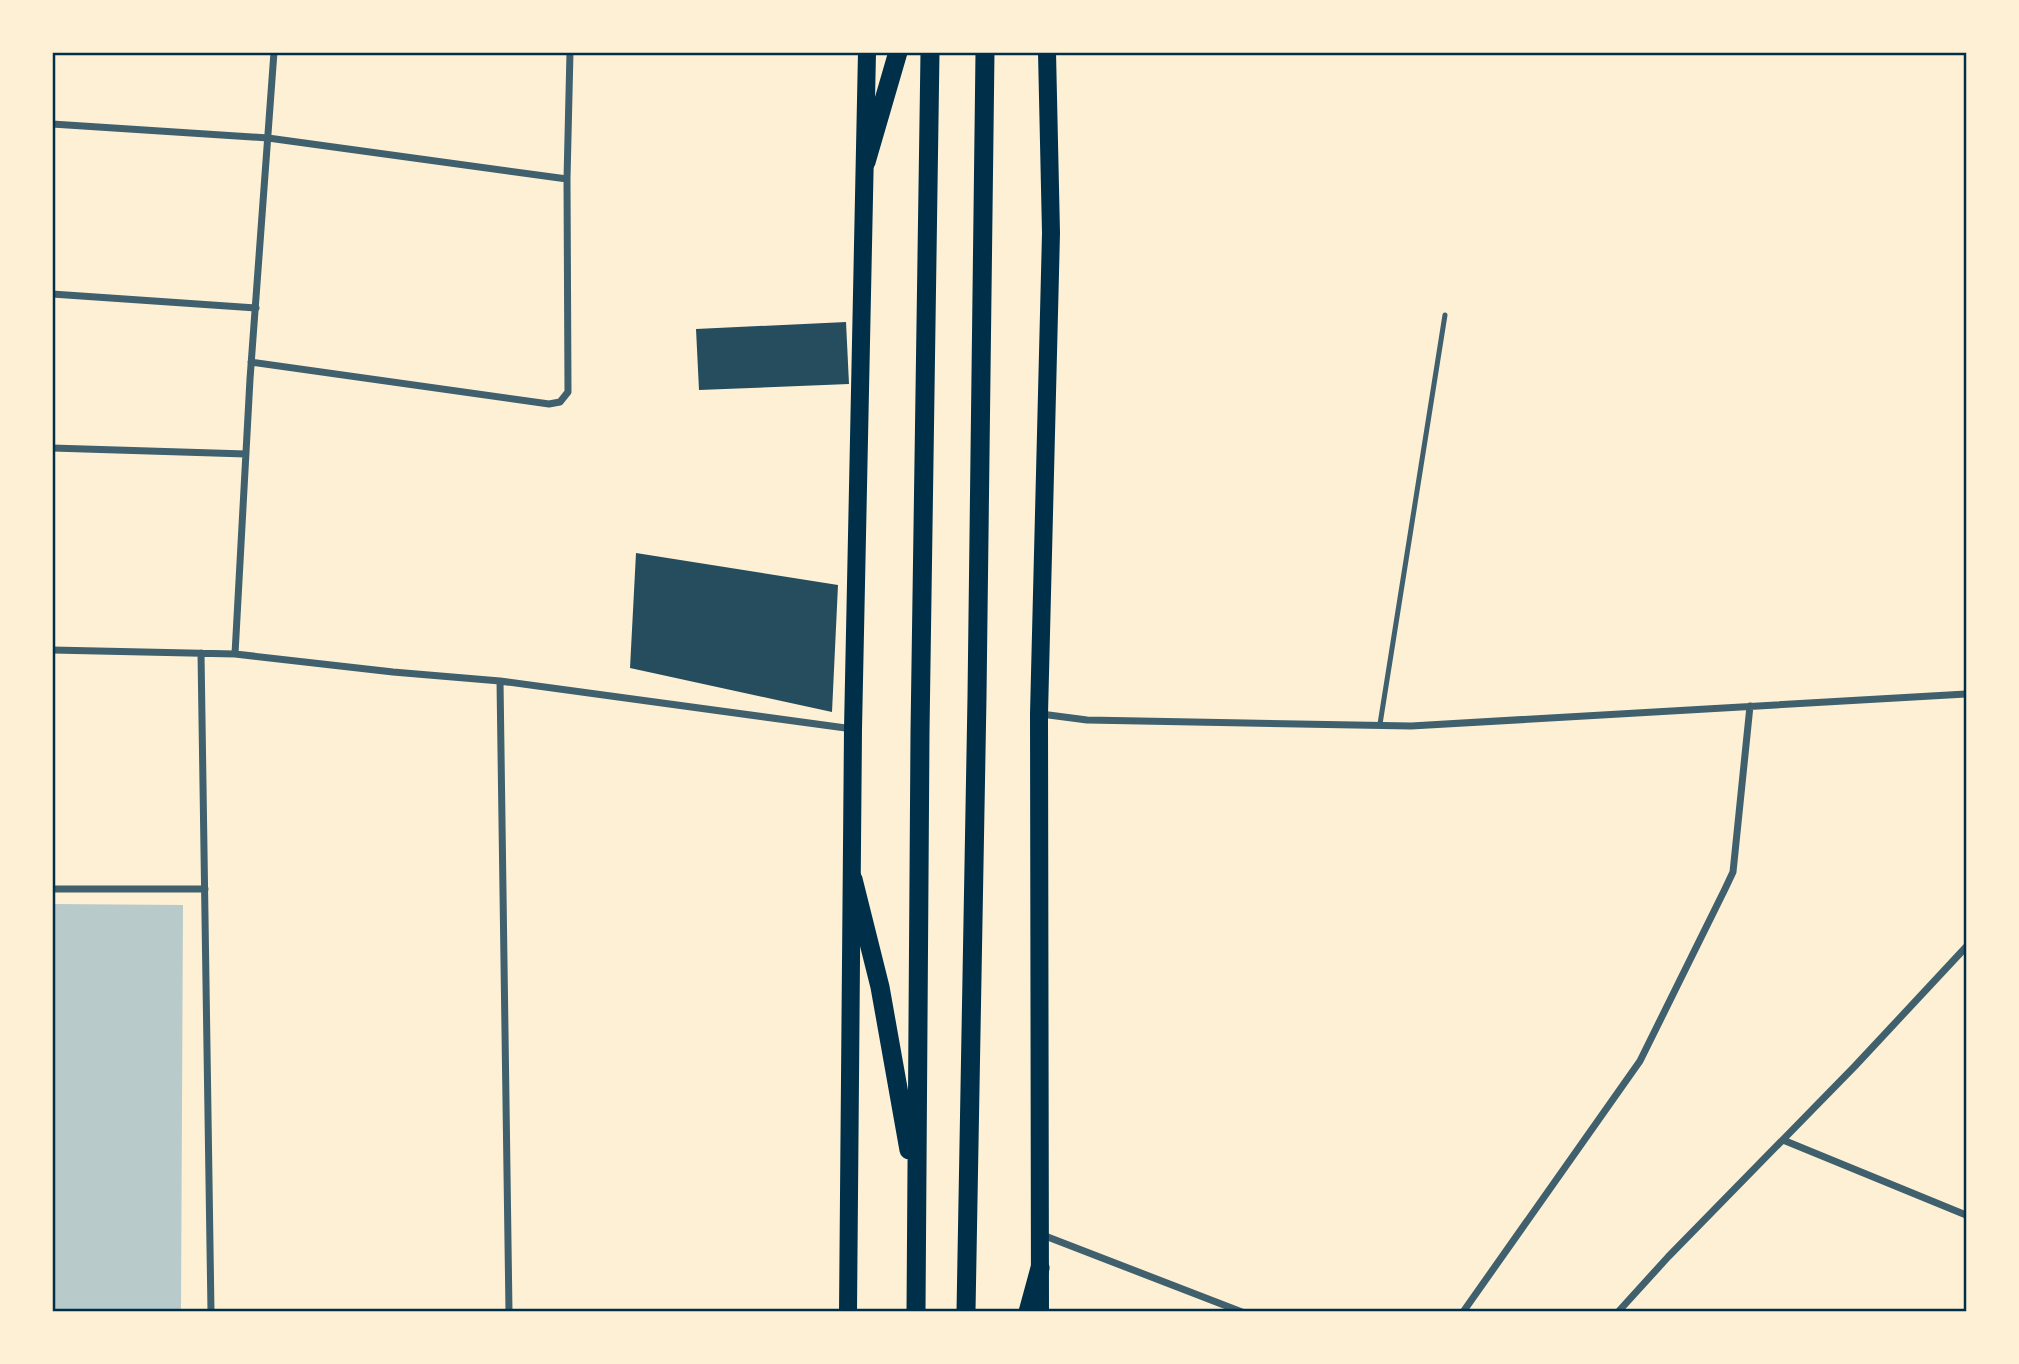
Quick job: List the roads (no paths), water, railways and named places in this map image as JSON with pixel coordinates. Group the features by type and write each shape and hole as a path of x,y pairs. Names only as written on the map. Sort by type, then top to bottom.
{"highway":[{"path":"866,162 898,52"},
{"path":"916,1311 919,746 930,52"},
{"path":"966,1311 985,52"},
{"path":"853,879 880,987 918,1202"},
{"path":"1028,1311 1040,1268"}],"main road":[{"path":"848,1311 853,729 867,52"},
{"path":"1040,1311 1039,714 1051,233 1047,52"}],"street":[{"path":"235,653 251,362 274,52"},
{"path":"251,362 549,404 560,402 568,392 566,179 570,52"},
{"path":"52,124 268,138 566,179"},
{"path":"52,294 256,308"},
{"path":"52,448 246,454"},
{"path":"52,650 235,653 393,672 500,681 853,729"},
{"path":"201,653 211,1311"},
{"path":"500,681 509,1311"},
{"path":"1039,714 1087,720 1411,726 1966,694"},
{"path":"1464,1311 1640,1061 1725,889 1733,872 1750,706"},
{"path":"52,889 205,889"},
{"path":"1618,1311 1966,947"},
{"path":"1783,1140 1966,1214"},
{"path":"1040,1234 1242,1311"}],"lane":[{"path":"1380,724 1446,315"}]}
